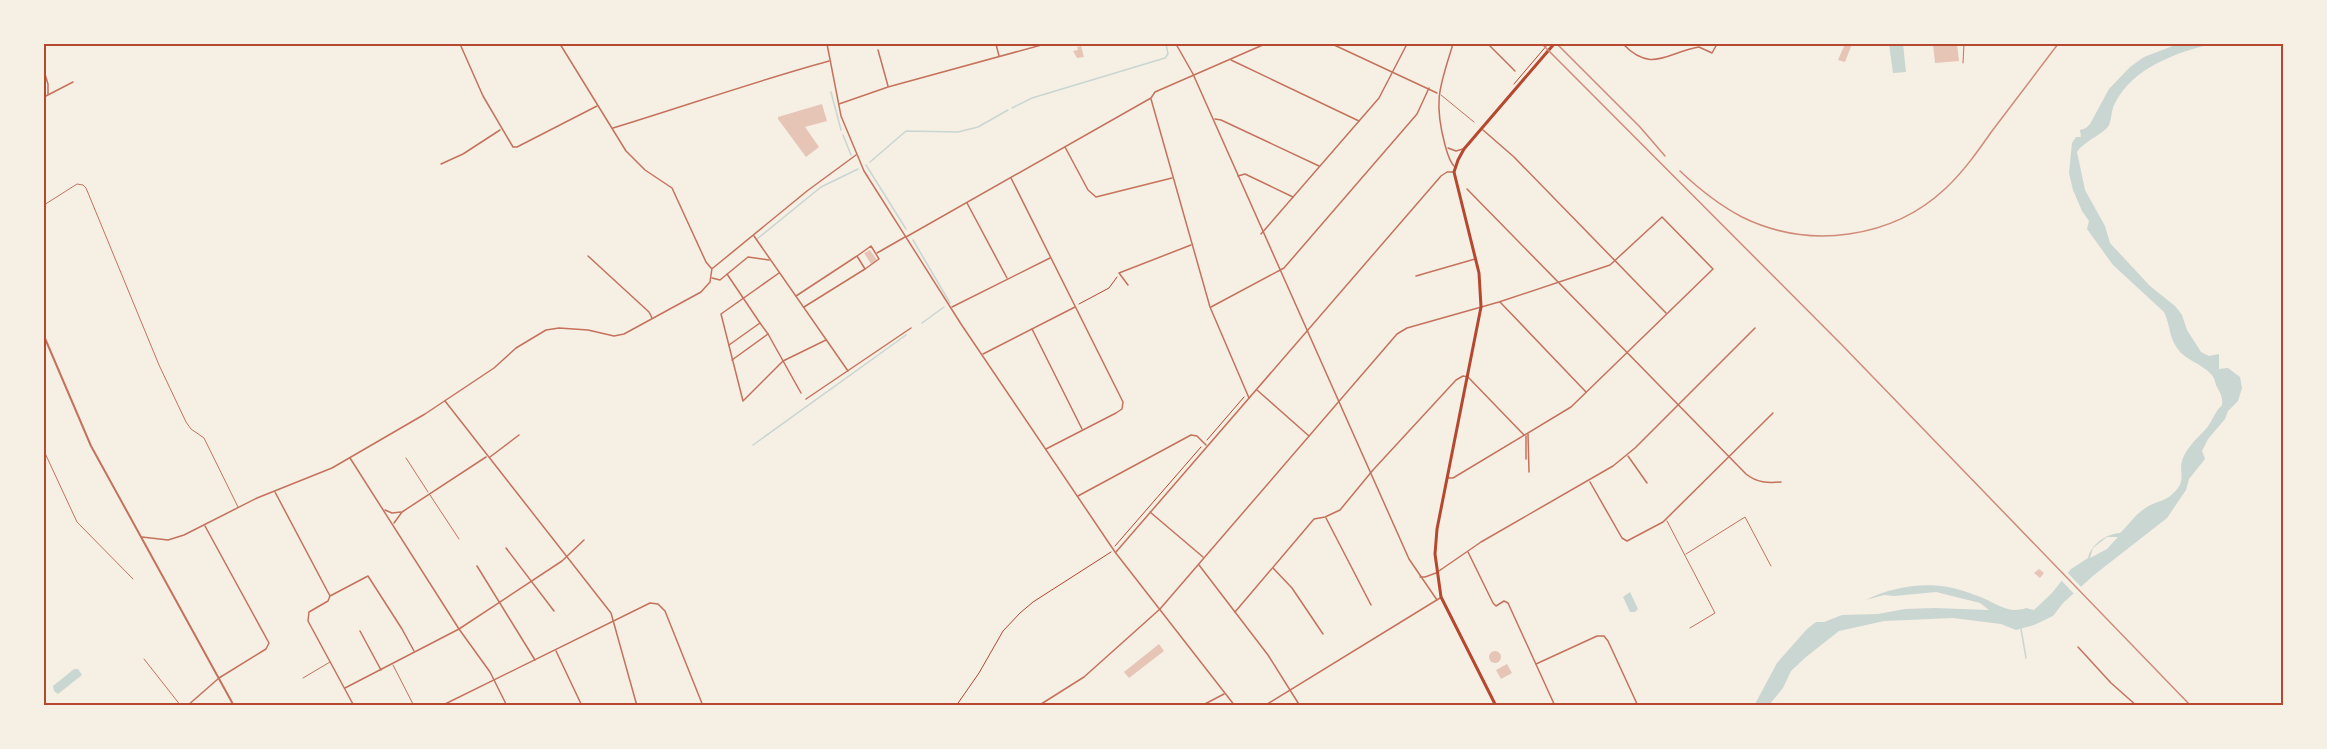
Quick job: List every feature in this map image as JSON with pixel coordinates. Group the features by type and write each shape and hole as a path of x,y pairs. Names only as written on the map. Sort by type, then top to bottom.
{"main road":[{"path":"1496,705 1441,597 1436,573 1436,536 1481,307 1481,288 1476,259 1454,172 1464,149 1554,44"}],"street":[{"path":"460,44 483,96 511,145 517,147 598,106"},
{"path":"141,537 174,539 274,491 332,468 445,401 516,348 551,328 588,330 618,336 701,292 712,278 712,268 706,262 672,188 633,159 560,44"},
{"path":"826,44 838,104 856,156 864,171 951,308 1112,548 1235,705"},
{"path":"996,44 999,56"},
{"path":"838,104 888,87 1045,44"},
{"path":"1176,44 1193,74 1262,233 1419,577 1437,600"},
{"path":"1251,44 1253,49"},
{"path":"876,254 1151,98 1155,92 1266,44"},
{"path":"1332,44 1438,93"},
{"path":"1262,233 1379,98 1407,44"},
{"path":"1453,44 1438,93 1440,123 1450,162 1455,167"},
{"path":"1488,44 1515,71"},
{"path":"1623,44 1642,58 1654,60 1699,47 1712,53 1716,44"},
{"path":"878,51 888,87"},
{"path":"1229,59 1360,122"},
{"path":"612,129 830,61"},
{"path":"44,71 48,84 48,95"},
{"path":"44,97 73,82"},
{"path":"1210,307 1280,270 1417,114 1429,88"},
{"path":"1151,98 1210,307 1249,398"},
{"path":"1213,119 1221,120 1320,167"},
{"path":"441,164 463,154 501,129"},
{"path":"1482,129 1514,157 1667,313"},
{"path":"1065,147 1088,190 1096,197 1173,178"},
{"path":"1446,147 1456,151 1464,149"},
{"path":"712,268 715,268 814,186 856,156"},
{"path":"1115,552 1441,176 1447,172 1454,172"},
{"path":"1238,176 1245,174 1294,198"},
{"path":"1010,178 1123,402 1122,409 1116,413 1045,449"},
{"path":"1467,189 1728,457 1753,479 1768,483 1781,482"},
{"path":"966,202 1008,280"},
{"path":"1038,705 1084,677 1160,609 1338,400 1402,330 1559,283 1616,261 1662,217 1713,269 1571,407 1453,478 1447,478"},
{"path":"754,236 848,371"},
{"path":"1128,285 1119,273 1192,245"},
{"path":"795,296 871,246 879,259 803,308"},
{"path":"588,256 649,312 653,319"},
{"path":"857,256 865,269"},
{"path":"712,278 720,280 748,257 770,260"},
{"path":"951,308 1050,257"},
{"path":"1416,276 1476,259"},
{"path":"778,273 720,314 742,400 783,361 826,340"},
{"path":"727,274 768,334 801,393"},
{"path":"1499,302 1587,392"},
{"path":"982,354 1075,307"},
{"path":"728,345 760,323"},
{"path":"806,399 911,328"},
{"path":"1419,577 1436,573 1481,542 1613,466 1678,406 1755,328"},
{"path":"1032,329 1082,430"},
{"path":"732,360 768,334"},
{"path":"44,336 91,446 234,705"},
{"path":"1235,612 1314,519 1340,510 1443,392 1463,376 1468,377 1526,434 1529,472"},
{"path":"1256,390 1309,436"},
{"path":"445,401 611,613 637,705"},
{"path":"1589,481 1622,538 1627,541 1666,519 1773,413"},
{"path":"1526,434 1526,459"},
{"path":"393,524 402,512 489,457 519,435"},
{"path":"1077,497 1191,435 1197,436 1208,446"},
{"path":"1627,455 1647,483"},
{"path":"350,458 459,629 495,680 507,705"},
{"path":"274,491 330,596"},
{"path":"383,509 392,513 402,512"},
{"path":"1150,512 1203,558"},
{"path":"1325,517 1371,605"},
{"path":"187,705 219,678 266,649 269,643 205,525"},
{"path":"145,545 152,539"},
{"path":"345,688 459,629 566,556 584,540"},
{"path":"506,548 554,611"},
{"path":"1468,552 1493,603 1496,606 1504,601 1508,603 1555,705"},
{"path":"1198,565 1268,655 1300,705"},
{"path":"477,566 536,660"},
{"path":"1273,567 1292,588 1323,634"},
{"path":"354,705 307,616 309,612 328,601 330,596 368,576 414,652"},
{"path":"1264,705 1441,597"},
{"path":"441,705 536,660 641,606 658,604 669,621 703,705"},
{"path":"360,632 381,670"},
{"path":"1536,664 1598,636 1604,636 1638,705"},
{"path":"2078,647 2111,683 2137,705"},
{"path":"556,650 582,705"},
{"path":"1201,705 1225,693"}],"lane":[{"path":"1963,63 1964,44"},
{"path":"1438,93 1474,122"},
{"path":"44,205 77,184 87,188 159,365 186,422 191,429 204,438 239,508"},
{"path":"44,451 77,522 133,579"},
{"path":"406,458 459,539"},
{"path":"1685,555 1745,517 1771,566"},
{"path":"1666,519 1715,613 1690,628"},
{"path":"144,659 181,705"},
{"path":"303,678 330,662"},
{"path":"393,664 414,705"}],"path":[{"path":"1528,67 1548,44"},
{"path":"1075,307 1108,288 1119,273"},
{"path":"1112,548 1246,394"},
{"path":"956,705 979,673 1003,630 1020,613 1032,602 1111,552"}],"shaded area":[{"path":"1889,44 1903,44 1906,72 1893,73"},
{"path":"2178,44 2211,44 2170,57 2144,71 2123,91 2115,103 2109,125 2077,152 2085,190 2105,226 2110,243 2150,286 2175,306 2201,352 2209,356 2219,354 2219,369 2228,368 2240,377 2242,388 2238,401 2208,439 2202,451 2205,459 2189,479 2186,490 2167,518 2094,575 2063,603 2053,616 2016,630 2001,624 1953,618 1884,621 1839,631 1791,671 1783,688 1769,705 1754,706 1777,663 1816,622 1824,622 1842,615 1878,614 1905,609 1989,610 1980,603 1936,592 1884,595 1866,600 1895,589 1927,585 1961,590 2009,609 2034,610 2052,593 2071,569 2088,558 2093,548 2090,558 2107,549 2118,537 2107,537 2120,533 2135,516 2167,498 2178,488 2181,481 2183,457 2222,405 2221,396 2211,374 2177,348 2164,312 2113,265 2087,229 2089,221 2073,190 2069,173 2072,143 2076,137 2081,137 2080,130 2086,128 2109,89 2130,67 2144,57"},
{"path":"1630,592 1638,609 1635,612 1630,612 1623,597"},
{"path":"74,669 78,669 82,675 58,694 54,691 53,686"}],"pier":[{"path":"2065,570 2083,589 2076,596 2059,578"}],"building":[{"path":"1845,44 1852,44 1845,62 1838,60"},
{"path":"1933,44 1957,44 1959,61 1935,63"},
{"path":"1081,46 1084,57 1077,58 1073,51 1078,50 1077,47"},
{"path":"822,104 827,121 805,127 819,147 806,157 778,117"},
{"path":"870,250 877,260 871,264 864,253"},
{"path":"2039,569 2044,573 2040,578 2034,573"},
{"path":"1159,644 1164,651 1129,678 1124,672"},
{"path":"1495,651 1501,657 1495,663 1489,657"},
{"path":"1507,664 1512,673 1501,679 1496,670"}],"waterway":[{"path":"1012,108 1032,98 1165,58 1168,54 1166,44"},
{"path":"831,92 841,130"},
{"path":"870,162 906,131 958,132 978,127 1008,110"},
{"path":"843,135 851,155"},
{"path":"866,165 906,229"},
{"path":"757,239 821,187 858,169"},
{"path":"913,240 950,303"},
{"path":"922,323 944,307"},
{"path":"753,445 906,335"},
{"path":"2021,629 2026,658"}],"railway":[{"path":"1542,44 1842,345 2191,706"},
{"path":"1557,44 1640,127 1665,156"},
{"path":"1680,171 1725,207 1742,217 1768,227 1795,234 1822,236 1849,234 1875,228 1901,219 1924,205 1953,181 2058,44"}]}
